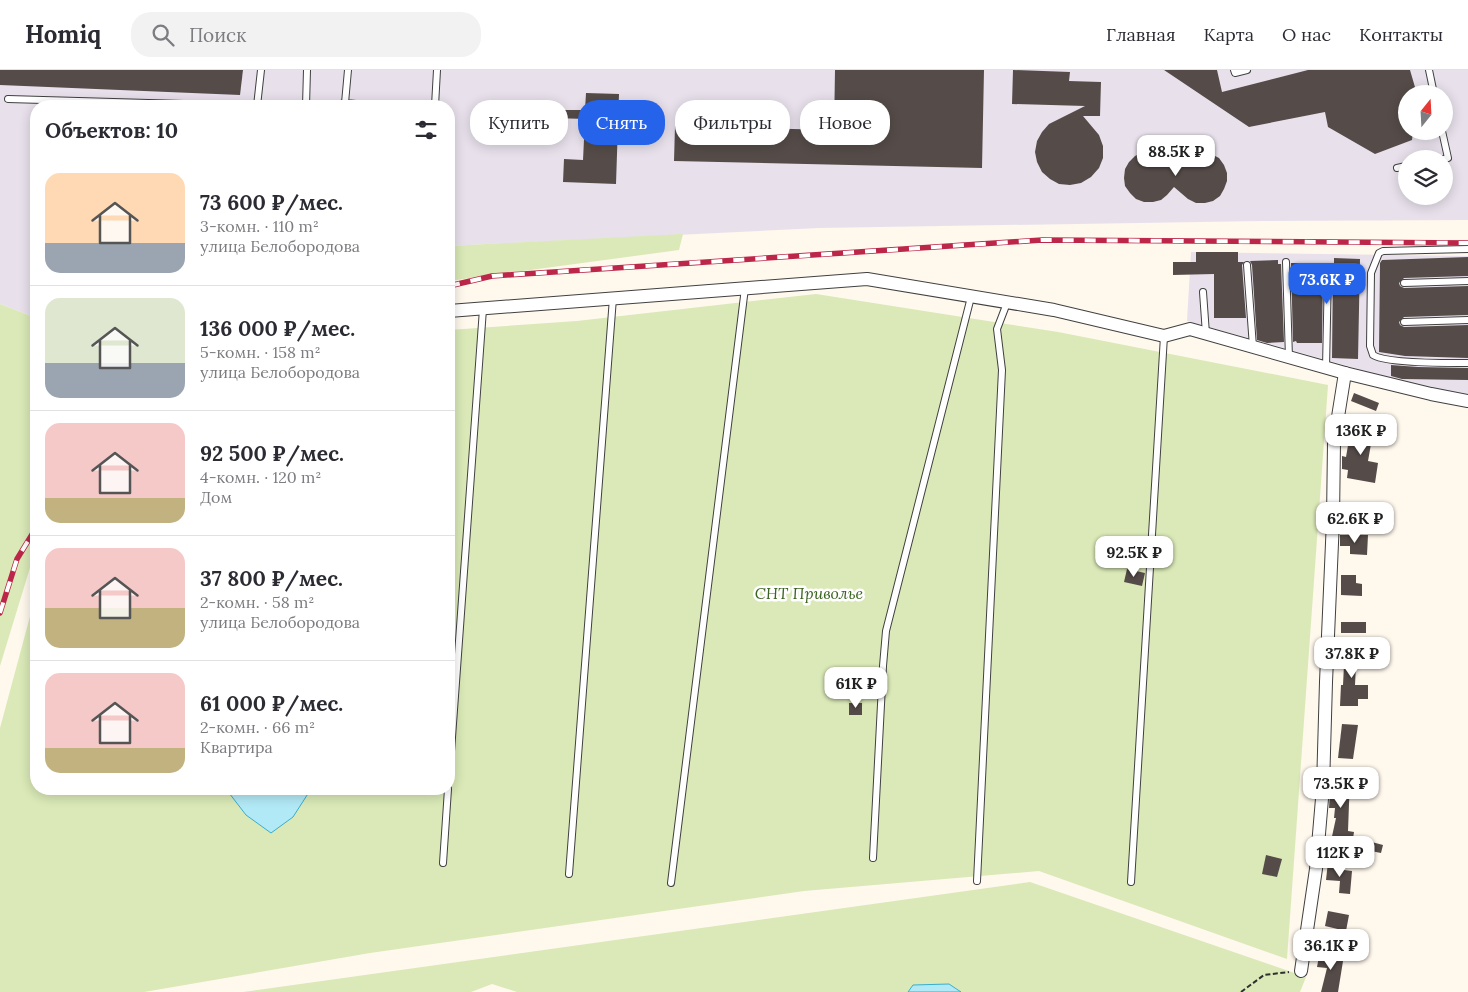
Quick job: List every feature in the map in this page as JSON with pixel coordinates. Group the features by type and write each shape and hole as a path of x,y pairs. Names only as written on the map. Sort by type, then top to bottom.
{"street":[{"path":"455,311 867,279 1054,310 1164,336 1190,329 1345,373 1430,394 1468,401"},
{"path":"1301,971 1316,869 1323,787 1334,442 1345,373"}],"lane":[{"path":"257,100 261,70"},
{"path":"306,100 307,70"},
{"path":"346,100 348,70"},
{"path":"435,100 437,70"},
{"path":"1234,70 1235,73 1247,70"},
{"path":"1429,70 1432,85"},
{"path":"8,98 30,102"},
{"path":"1468,249 1383,251 1379,253 1371,273 1370,346 1373,355 1384,360 1442,364 1468,363"},
{"path":"1286,262 1289,358"},
{"path":"1247,265 1253,347"},
{"path":"1326,368 1328,269"},
{"path":"1404,283 1468,282"},
{"path":"670,883 745,288"},
{"path":"1203,292 1206,334"},
{"path":"873,858 886,630 972,297"},
{"path":"570,874 613,298"},
{"path":"977,880 1002,370 997,329 1007,303"},
{"path":"455,696 483,309"},
{"path":"1404,322 1468,320"},
{"path":"1131,882 1164,336"},
{"path":"443,863 448,795"}],"path":[{"path":"1241,992 1264,975 1301,971"}],"shaded area":[{"path":"0,70 1468,70 1468,220 1262,221 819,228 455,246 455,100 30,100 30,316 0,304"},
{"path":"1191,252 1468,256 1468,395 1429,389 1187,321"}],"green space":[{"path":"683,234 679,250 455,280 455,246"},
{"name":"СНТ Приволье","path":"816,294 1058,332 1328,385 1287,959 1039,871 804,891 370,953 144,992 0,992 0,728 30,616 30,795 455,795 455,330 577,321"},
{"path":"0,304 30,316 30,568 0,666"},
{"path":"1030,882 1306,977 1300,992 517,992 492,984 471,992 243,992"}],"water":[{"path":"231,795 307,795 293,817 271,833 246,815"},
{"path":"949,984 961,992 908,992 913,985"}],"building":[{"path":"0,70 243,70 240,95 0,85"},
{"path":"835,70 984,70 982,168 674,161 675,126 675,145 790,145 790,129 800,129 800,145 890,145 890,100 834,100"},
{"path":"1013,70 1070,72 1069,81 1101,82 1100,116 1083,116 1099,135 1103,146 1103,158 1099,168 1091,177 1081,183 1059,184 1042,172 1035,152 1037,141 1049,124 1085,106 1012,104"},
{"path":"1164,70 1217,70 1222,92 1308,70 1410,70 1414,85 1398,85 1398,140 1412,140 1375,154 1328,127 1325,112 1249,127"},
{"path":"586,93 619,94 619,100 586,100"},
{"path":"568,110 578,110 578,119 568,118"},
{"path":"584,145 617,145 616,184 563,182 564,159 583,160"},
{"path":"1143,152 1159,153 1175,168 1187,156 1203,152 1211,154 1219,158 1227,173 1224,189 1220,196 1213,201 1205,203 1196,203 1188,199 1174,187 1161,200 1144,202 1136,199 1125,186 1125,169 1135,156"},
{"path":"1196,252 1238,252 1238,262 1244,262 1242,265 1246,318 1214,318 1214,274 1173,275 1173,262 1196,262"},
{"path":"1468,257 1468,276 1404,278 1399,283 1404,288 1468,286 1468,315 1404,317 1399,322 1404,327 1468,325 1468,358 1405,356 1379,352 1380,263 1382,260"},
{"path":"1334,258 1360,259 1358,359 1332,358 1333,269 1329,264 1325,265 1323,269 1322,343 1293,342 1291,263 1334,263"},
{"path":"1278,260 1278,264 1281,264 1284,342 1267,343 1257,340 1252,265 1250,261"},
{"path":"1391,365 1468,368 1468,380 1402,379 1391,376"},
{"path":"1354,393 1379,403 1376,411 1351,401"},
{"path":"1351,428 1381,433 1379,445 1371,444 1368,461 1378,463 1375,483 1347,478 1348,470 1342,469 1342,456 1346,457"},
{"path":"1340,535 1368,535 1367,555 1350,554 1350,546 1340,546"},
{"path":"1127,569 1145,573 1142,586 1124,582"},
{"path":"1341,575 1356,575 1356,583 1362,584 1362,596 1341,595"},
{"path":"1341,622 1366,622 1366,633 1341,633"},
{"path":"1339,652 1369,654 1368,665 1356,664 1355,685 1368,685 1368,699 1358,699 1358,706 1340,706 1344,665 1338,665"},
{"path":"849,703 862,703 862,715 849,715"},
{"path":"1342,724 1358,725 1353,759 1338,758"},
{"path":"1331,775 1350,777 1348,831 1354,832 1352,845 1331,841 1336,818 1334,818 1335,808 1329,808"},
{"path":"1368,841 1383,845 1381,853 1366,850"},
{"path":"1266,855 1282,859 1277,877 1262,874"},
{"path":"1328,862 1337,863 1336,869 1352,871 1350,894 1339,893 1340,881 1326,880"},
{"path":"1328,911 1349,915 1346,931 1325,926"},
{"path":"1320,951 1344,955 1338,992 1321,992 1327,968 1317,967"}],"railway":[{"path":"455,285 492,276 1042,240 1468,243"},
{"path":"0,613 17,559 30,538"}]}
